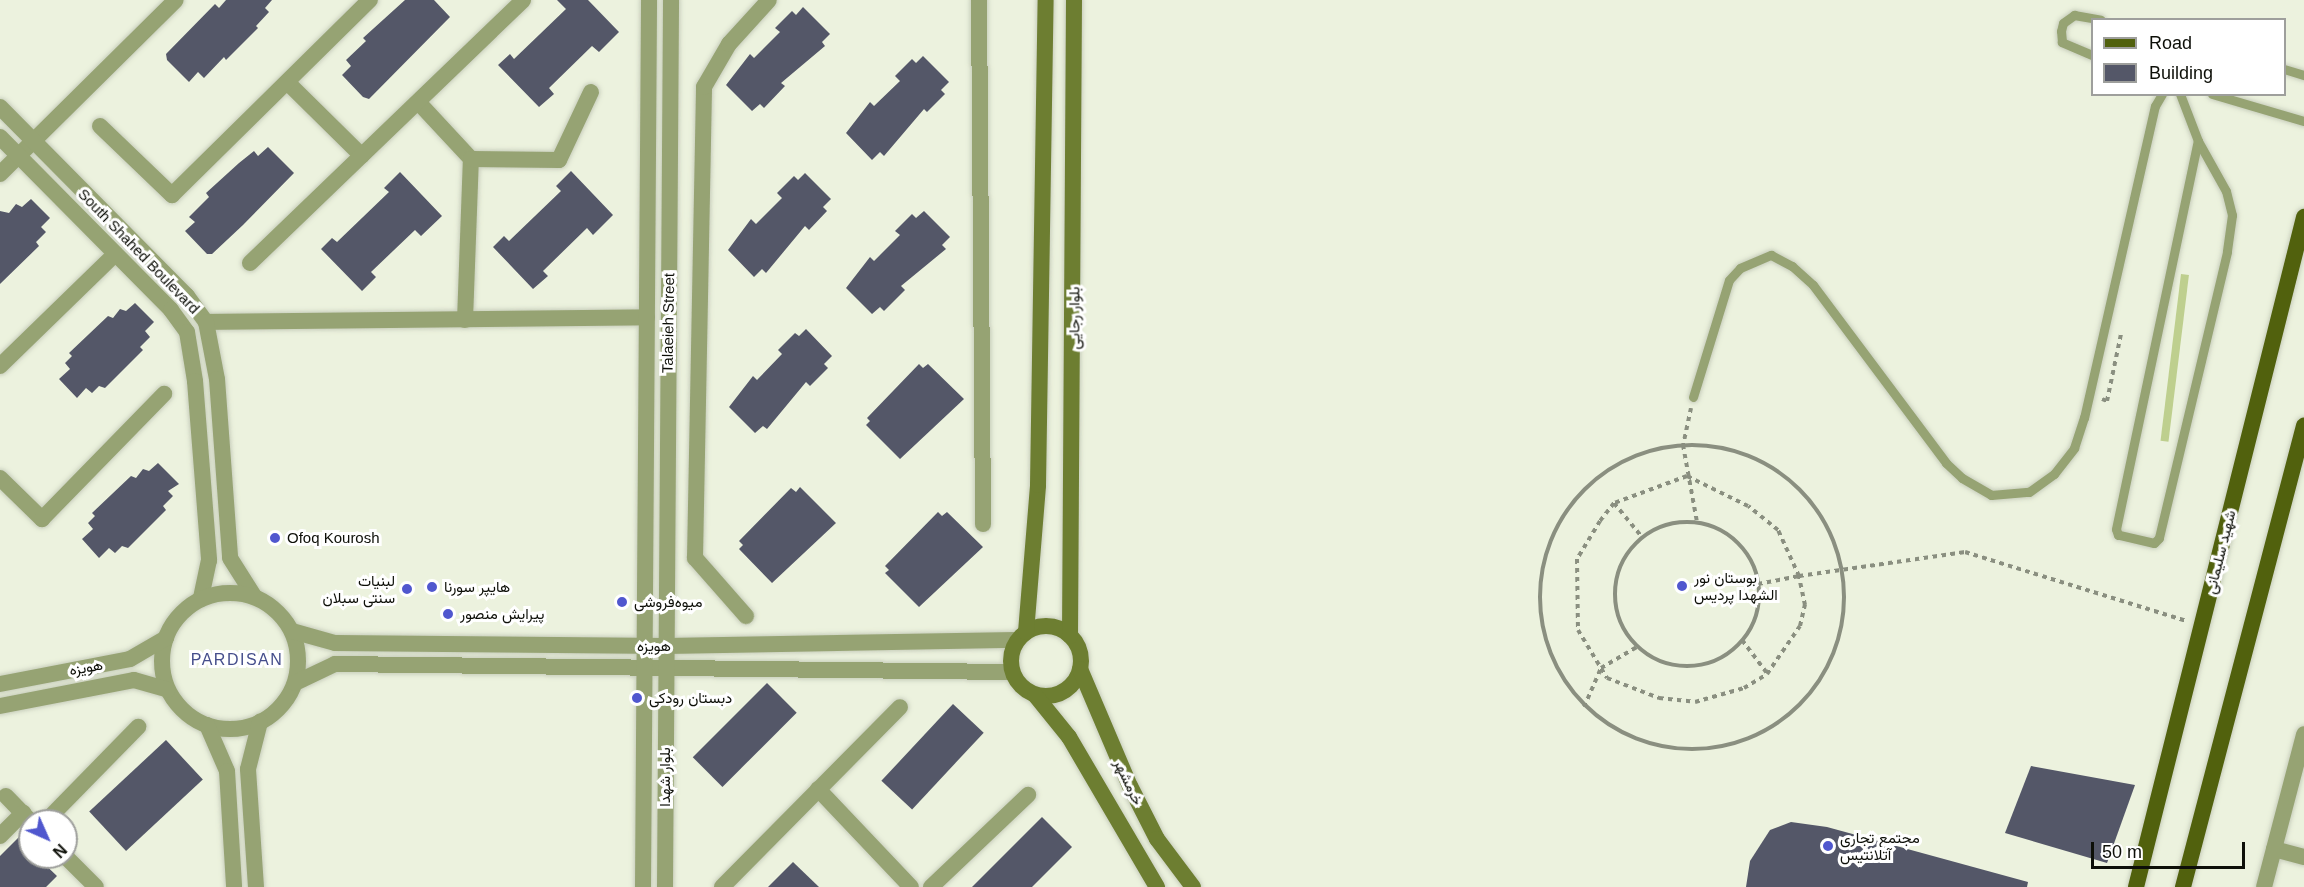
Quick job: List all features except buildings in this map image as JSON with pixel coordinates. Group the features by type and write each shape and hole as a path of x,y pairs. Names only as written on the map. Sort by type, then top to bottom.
{"main road":[{"path":"1022,636 1048,626 1070,636 1077,645 1080,669 1068,689 1046,697 1035,695 1025,690 1012,672 1010,661 1022,636 1038,485 1046,0"},
{"name":"بلوار رجایی","path":"1070,636 1074,0"},
{"name":"شهید سلیمانی","path":"2136,885 2304,217"},
{"path":"2184,887 2304,426"},
{"name":"خرمشهر","path":"1080,669 1130,786 1157,838 1192,887"},
{"name":"خرمشهر","path":"1035,695 1069,737 1158,887"}],"street":[{"path":"0,174 176,0"},
{"path":"99,126 172,195 370,0"},
{"name":"Talaeieh Street","path":"644,667 649,0"},
{"name":"Talaeieh Street","path":"666,667 671,0"},
{"path":"746,616 695,558 704,87 729,44 769,0"},
{"path":"979,0 983,524"},
{"path":"250,263 419,103 521,1"},
{"path":"287,82 362,156"},
{"path":"471,159 559,160 591,92"},
{"path":"419,103 471,159 465,320"},
{"name":"South Shahed Boulevard","path":"0,107 187,296 206,322 217,379 230,558 254,596"},
{"name":"South Shahed Boulevard","path":"0,137 171,310 187,332 192,352 209,560 201,599"},
{"path":"0,366 115,254"},
{"path":"206,322 465,320 668,315"},
{"path":"1,481 42,519 164,394"},
{"path":"227,592 254,596 276,609 292,631 299,657 295,683 281,706 260,722 234,729 207,725 184,711 168,690 162,664 166,638 180,615 201,599 227,592"},
{"path":"645,612 650,622 657,623 666,615"},
{"name":"هویزه","path":"292,631 335,643 645,646 1022,636"},
{"name":"هویزه","path":"0,684 130,659 166,638"},
{"name":"هویزه","path":"295,683 335,664 1012,672"},
{"name":"بلوار شهدا","path":"643,887 644,667"},
{"name":"بلوار شهدا","path":"665,887 666,667"},
{"name":"هویزه","path":"0,706 134,680 168,690"},
{"path":"645,692 655,684 665,692"},
{"path":"722,887 900,707"},
{"path":"256,887 248,769 260,722"},
{"path":"207,725 227,771 234,887"},
{"path":"58,809 138,727"},
{"path":"2264,887 2304,735"},
{"path":"818,789 911,887"},
{"path":"931,887 1028,795"},
{"path":"6,796 19,809"},
{"path":"0,836 18,823"},
{"path":"2274,849 2304,857"},
{"path":"78,868 96,887"}],"lane":[{"path":"2091,18 2074,15 2063,23 2061,31 2062,42 2091,55"},
{"path":"2286,70 2304,75"},
{"path":"1693,397 1729,280 1740,268 1771,255 1792,266 1813,285 1946,464 1962,478 1991,495 2029,492 2054,474 2074,448 2084,418 2153,114 2161,96"},
{"path":"2181,96 2199,141 2226,191 2232,215 2225,264 2159,538 2154,543 2118,535 2116,529 2199,141"},
{"path":"2219,96 2304,121"}],"path":[{"path":"1693,397 1683,445 1697,522"},
{"path":"1683,445 1735,451 1764,462 1797,486 1823,518 1844,569 1844,615 1825,672 1786,717 1761,733 1713,747 1674,748 1618,730 1584,708 1548,648 1540,608 1543,569 1556,530 1578,497 1608,470 1644,453 1683,445"},
{"path":"1687,476 1748,506 1778,530 1799,576 1804,605 1800,626 1767,674 1744,688 1695,702 1659,698 1607,678 1578,630 1577,559 1614,503 1687,476"},
{"path":"1614,503 1642,537"},
{"path":"1697,522 1719,529 1738,543 1751,562 1758,585 1753,623 1742,640 1724,656 1702,665 1679,666 1656,660 1637,647 1622,627 1615,603 1616,578 1625,555 1642,537 1659,527 1697,522"},
{"path":"1758,585 1799,576 1965,552 2202,625"},
{"path":"1742,640 1767,674"},
{"path":"1584,708 1601,668 1637,647"}],"green space":[{"path":"2181,274 2189,275 2168,442 2161,441"}],"place":[{"name":"Ofoq Kourosh","path":"275,538"},
{"name":"بوستان نور الشهدا پردیس","path":"1682,586"},
{"name":"هایپر سورنا","path":"432,587"},
{"name":"لبنیات سنتی سبلان","path":"407,589"},
{"name":"میوه‌فروشی","path":"622,602"},
{"name":"پیرایش منصور","path":"448,614"},
{"name":"دبستان رودکی","path":"637,698"},
{"name":"مجتمع تجاری آتلانتیس","path":"1828,846"}],"district":[{"name":"PARDISAN","path":"237,660"}]}
